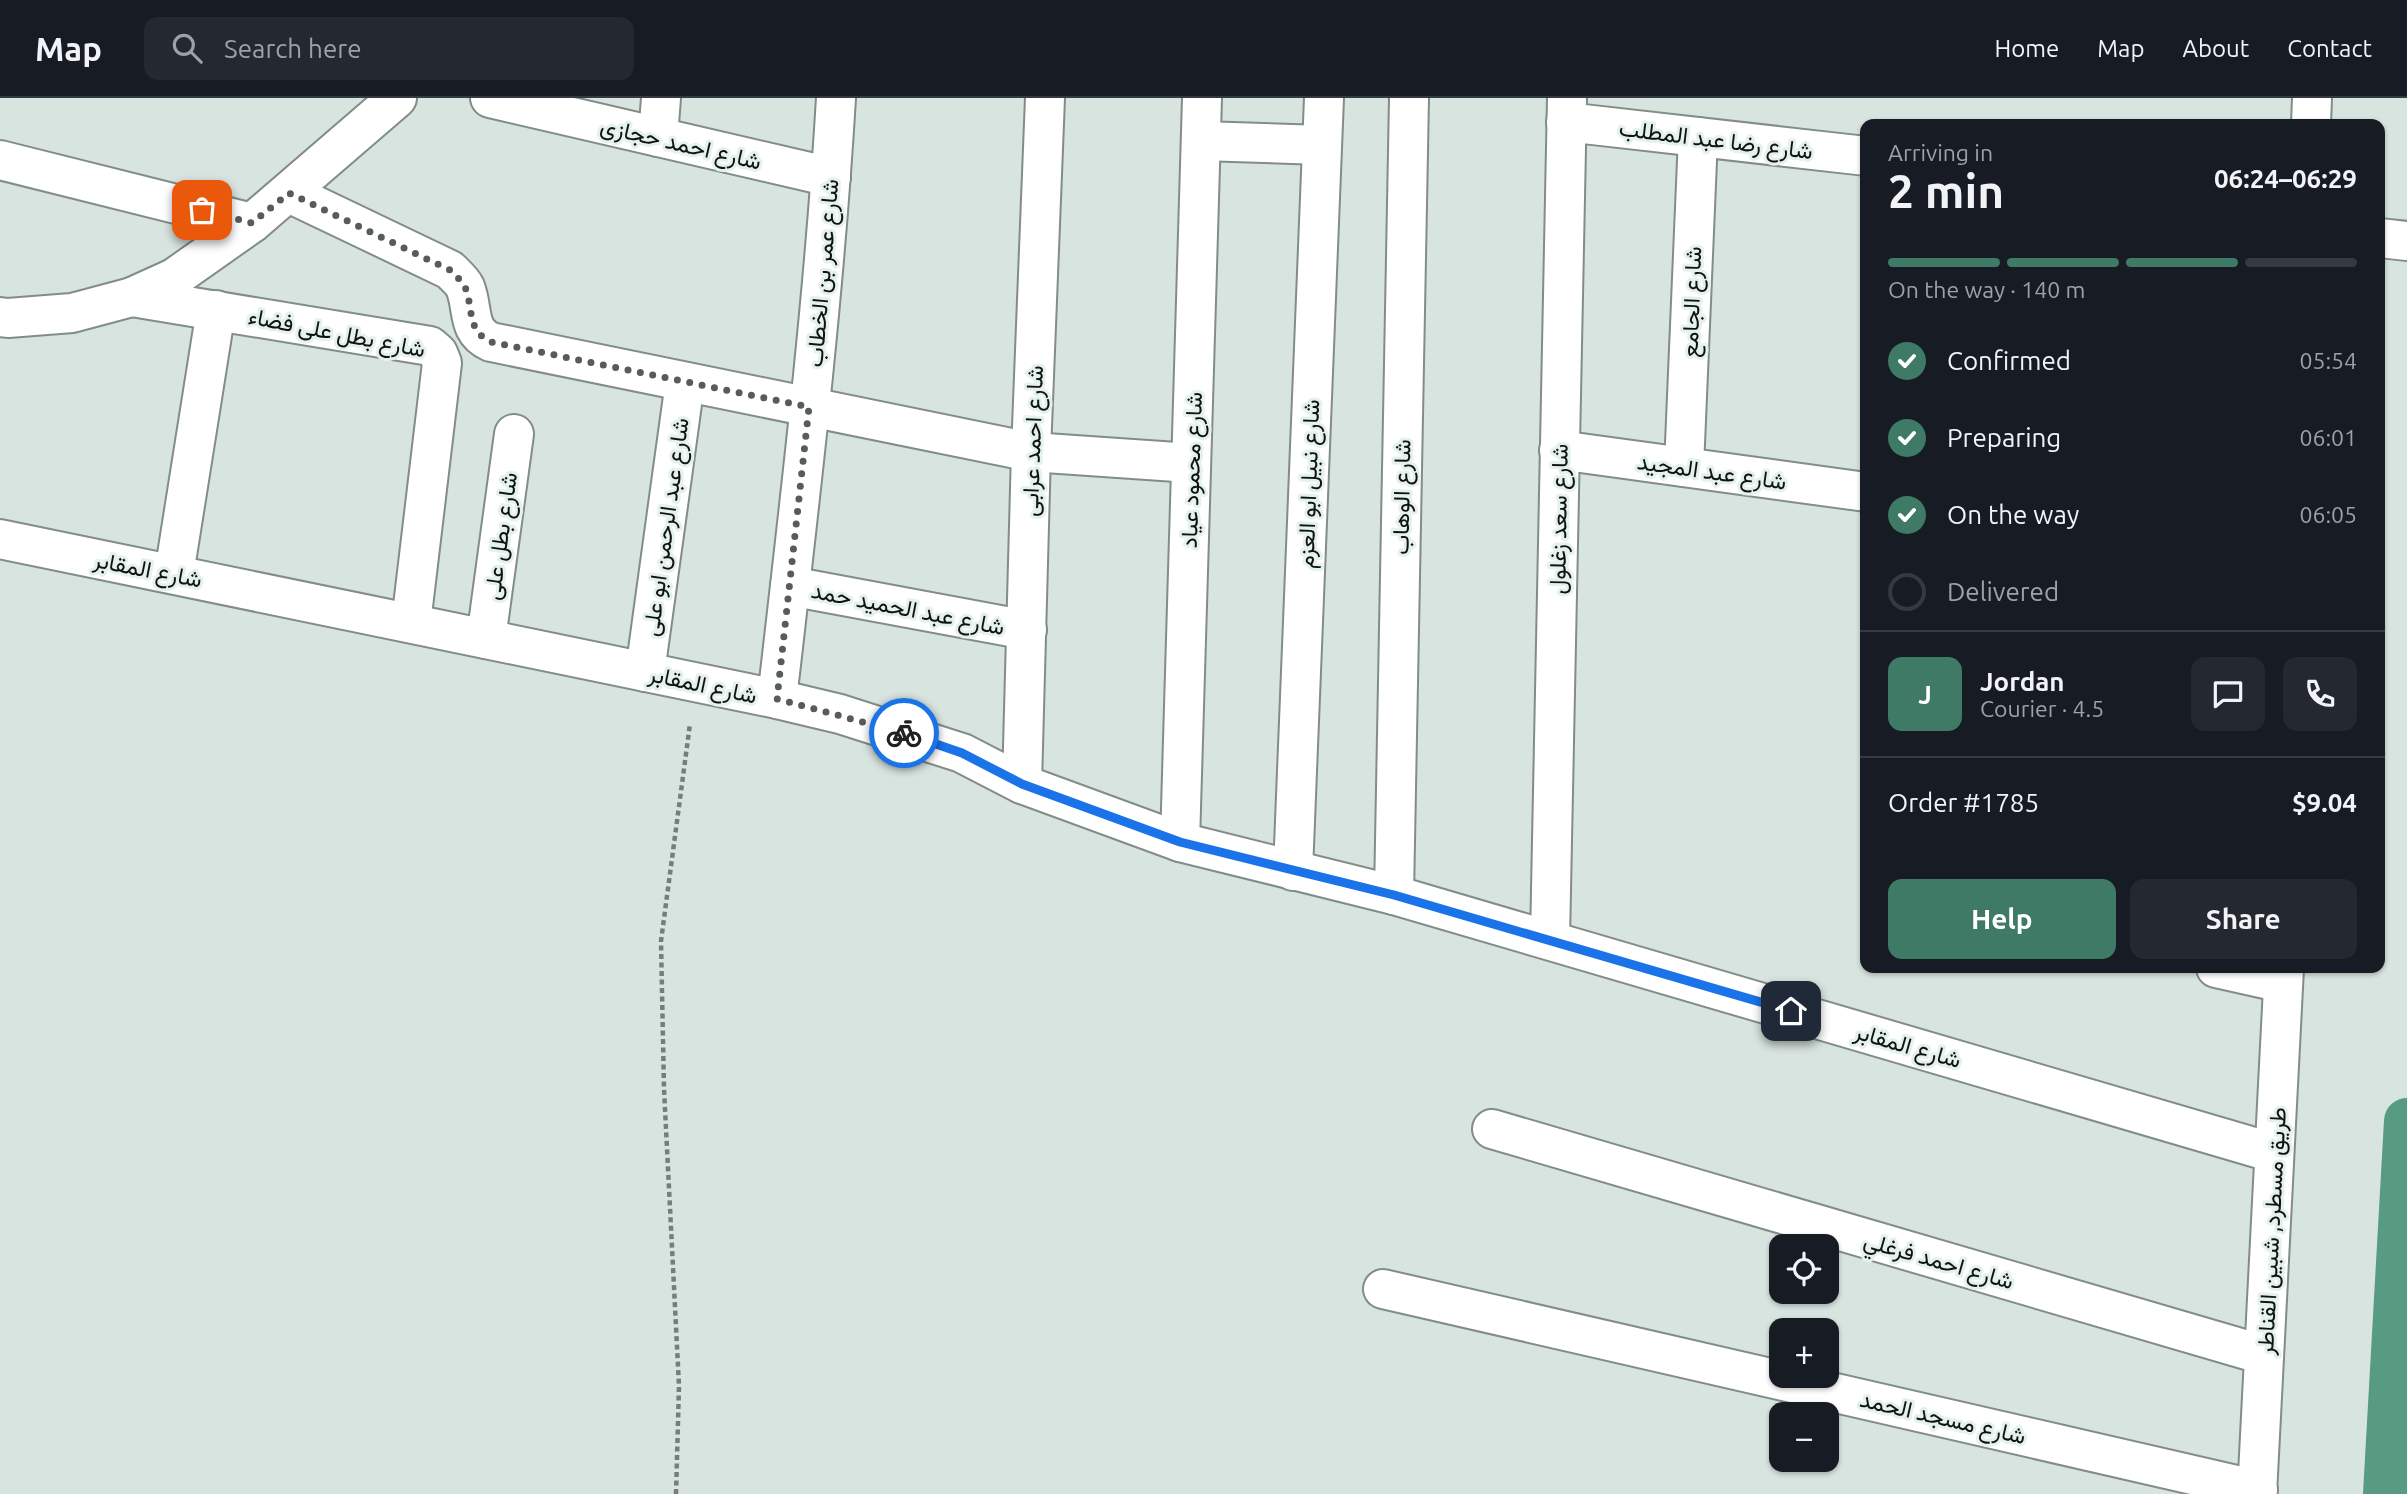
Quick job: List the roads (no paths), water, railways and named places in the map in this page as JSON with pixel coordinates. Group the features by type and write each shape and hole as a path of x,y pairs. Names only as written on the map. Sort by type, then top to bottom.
{"street":[{"path":"0,317 72,313 132,296 174,278 252,223 397,98"},
{"name":"شارع احمد حجازى","path":"490,98 831,177"},
{"path":"658,137 661,98"},
{"name":"شارع عمر بن الخطاب","path":"777,699 809,407 836,98"},
{"name":"شارع احمد عرابى","path":"1022,784 1031,452 1045,98"},
{"name":"شارع محمود عياد","path":"1180,842 1202,98"},
{"name":"شارع نبيل ابو العزم","path":"1293,871 1324,98"},
{"name":"شارع الوهاب","path":"1394,895 1409,98"},
{"path":"2311,119 2312,98"},
{"name":"شارع رضا عبد المطلب","path":"1566,110 1698,137 1860,155"},
{"name":"شارع سعد زغلول","path":"1550,940 1566,110"},
{"name":"شارع الجامع","path":"1684,467 1698,137"},
{"path":"1201,141 1322,145"},
{"path":"0,160 252,223"},
{"path":"289,193 450,270 465,286 474,325 480,337 491,342 1031,452 1191,463"},
{"path":"2385,239 2407,241"},
{"name":"شارع بطل على فضاء","path":"132,296 430,346 438,354 442,363 411,623"},
{"path":"174,574 216,310"},
{"name":"شارع عبد الرحمن ابو على","path":"645,672 685,382"},
{"name":"شارع بطل على","path":"485,639 514,433"},
{"name":"شارع عبد المجيد","path":"1559,450 1860,491"},
{"name":"شارع المقابر","path":"0,539 777,699 865,721 962,753 1022,784 1180,842 1394,895 2274,1153"},
{"name":"شارع عبد الحميد حمد","path":"790,586 1027,630"},
{"path":"2265,973 2284,975"},
{"name":"طريق مسطرد, شبين القناطر","path":"2258,1492 2284,975"},
{"name":"شارع احمد فرغلي","path":"1492,1129 2264,1355"},
{"name":"شارع مسجد الحمد","path":"1382,1289 2258,1492"}],"waterway":[{"path":"2386,1494 2407,1121"}]}
